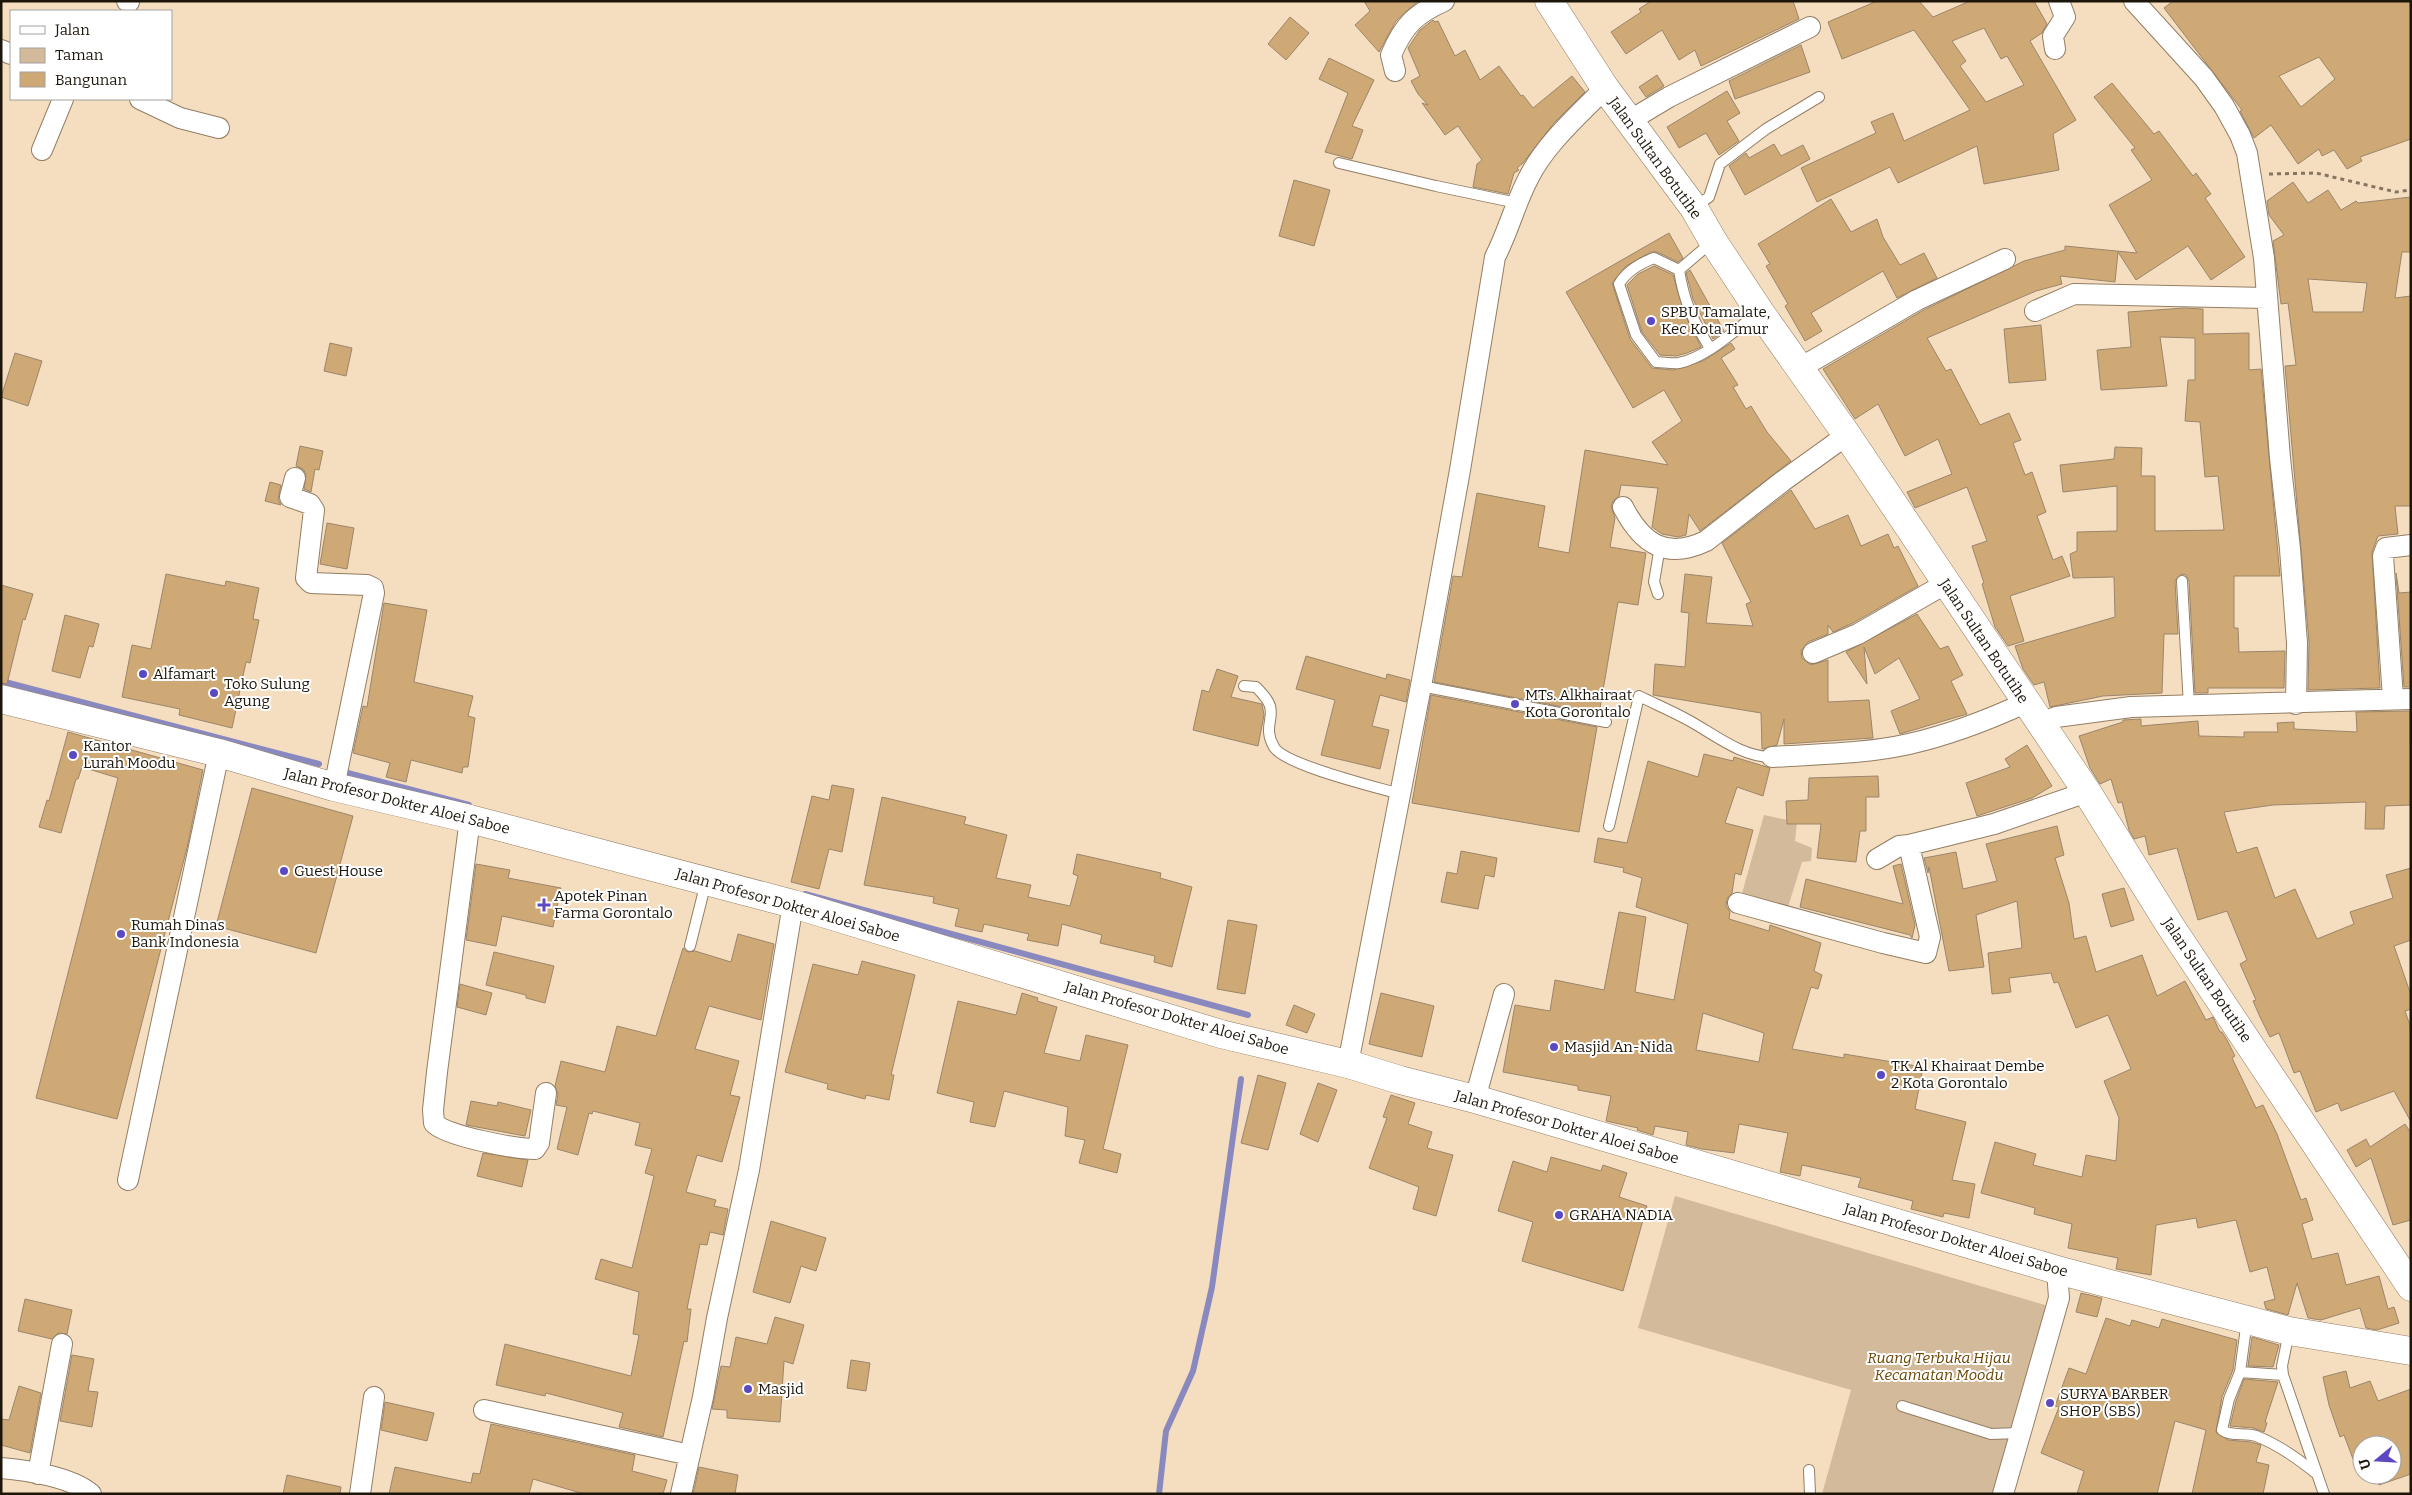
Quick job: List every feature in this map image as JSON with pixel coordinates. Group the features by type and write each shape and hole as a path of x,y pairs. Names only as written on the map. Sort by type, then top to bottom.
{"street":[{"path":"1395,70 1391,55 1408,22 1427,9 1444,1"},
{"name":"Jalan Sultan Botutihe","path":"1549,1 1605,88 1694,208 1712,242 1847,435 1945,584 2087,792 2171,927 2411,1287"},
{"path":"2055,49 2052,36 2065,18 2059,1"},
{"path":"2134,1 2204,78 2224,106 2240,135 2247,153 2264,258 2266,298 2292,568 2297,644 2296,704"},
{"path":"1629,121 1669,97 1810,27"},
{"path":"1348,1064 1421,686 1495,257 1539,159 1605,88"},
{"path":"42,150 63,100"},
{"path":"142,100 180,118 219,128"},
{"path":"1800,368 1917,300 2005,259"},
{"path":"2034,311 2074,294 2266,298"},
{"path":"1623,507 1633,526 1643,537 1660,546 1675,549 1696,546 1706,541 1783,481 1847,435"},
{"path":"295,478 290,497 310,504 314,510 306,578 311,583 367,585 373,588 374,593 334,787"},
{"path":"1772,758 1833,754 1910,744 1987,720 2032,713 2056,717 2105,710 2402,699 2383,556 2386,548 2411,545"},
{"path":"1813,653 1858,634 1945,584"},
{"name":"Jalan Profesor Dokter Aloei Saboe","path":"1,699 219,753 334,787 470,819 793,904 1221,1034 1348,1064 1400,1080 1475,1099 2057,1270 2289,1331 2411,1351"},
{"path":"128,1180 219,753"},
{"path":"1877,859 1898,846 1994,824 2087,792"},
{"path":"470,819 437,1072 433,1110 434,1123 442,1130 466,1138 535,1148 539,1143 546,1093"},
{"path":"1738,903 1926,953 1930,936 1909,845"},
{"path":"680,1494 690,1455 749,1170 793,904"},
{"path":"1475,1099 1504,994"},
{"path":"2003,1494 2059,1298 2057,1270"},
{"path":"38,1474 62,1344"},
{"path":"360,1494 374,1397"},
{"path":"484,1410 690,1455"},
{"path":"1,1468 38,1474 74,1484 91,1494"}],"lane":[{"path":"1694,208 1709,197 1720,164 1766,129 1819,97"},
{"path":"1339,163 1518,203"},
{"path":"1679,270 1712,242"},
{"path":"1679,270 1654,258 1644,262 1622,279 1619,284 1636,336 1656,362 1677,363 1690,360 1760,312"},
{"path":"1679,270 1682,294 1690,315 1710,348"},
{"path":"1658,594 1654,582 1660,546"},
{"path":"2182,581 2189,706"},
{"path":"1244,686 1256,687 1271,707 1268,730 1274,749 1282,755 1312,768 1400,794"},
{"path":"1421,686 1606,722"},
{"path":"1609,826 1639,696 1687,719 1741,750 1754,755 1772,758"},
{"path":"690,946 707,881"},
{"path":"2247,1319 2240,1372 2229,1399 2222,1430 2226,1433 2253,1435 2273,1443 2317,1474"},
{"path":"2289,1331 2282,1366 2283,1375 2324,1494"},
{"path":"2240,1372 2283,1375"},
{"path":"1902,1406 1990,1434 2019,1433"},
{"path":"1808,1470 1810,1494"}],"path":[{"path":"2251,175 2316,173 2396,192 2411,190"}],"green space":[{"path":"1764,815 1797,822 1795,841 1812,848 1811,861 1802,862 1788,907 1741,897"},
{"name":"Ruang Terbuka Hijau Kecamatan Moodu","path":"1675,1196 2048,1306 1995,1494 1822,1494 1851,1390 1638,1328"}],"building":[{"path":"1364,1 1418,1 1396,21 1379,52 1355,25 1370,11"},
{"path":"1651,1 1793,1 1799,19 1701,66 1695,50 1679,60 1662,30 1626,54 1611,32 1641,12 1639,9"},
{"path":"1877,1 1919,1 1933,17 1970,1 2034,1 2047,24 2042,33 2030,41 2076,120 2053,134 2059,170 1984,184 1977,146 1898,183 1890,167 1817,202 1801,168 1876,133 1871,122 1893,113 1904,141 1970,110 1914,30 1842,59 1828,22","holes":["1984,28 2001,59 2007,56 2024,85 1986,102 1960,66 1966,61 1952,41"]},
{"path":"2173,1 2411,1 2411,139 2360,157 2362,161 2347,169 2334,150 2322,156 2319,149 2298,164 2271,125 2254,138 2240,111 2242,110 2164,8","holes":["2319,57 2335,79 2301,107 2279,76"]},
{"path":"1290,17 1309,33 1286,60 1268,44"},
{"path":"1433,20 1435,22 1438,21 1455,56 1465,50 1480,80 1499,66 1521,96 1523,95 1533,108 1572,76 1585,92 1554,123 1517,168 1519,170 1514,173 1508,194 1473,187 1477,164 1482,160 1458,126 1445,135 1422,103 1428,105 1418,94 1411,81 1420,76 1408,48 1420,30"},
{"path":"1801,45 1810,72 1735,99 1729,81"},
{"path":"1329,58 1374,80 1352,126 1363,130 1352,159 1325,152 1348,93 1319,79"},
{"path":"1657,75 1664,86 1646,97 1639,87"},
{"path":"2112,83 2154,134 2159,131 2193,176 2196,173 2211,194 2205,198 2245,257 2211,280 2188,246 2136,280 2118,252 2115,282 2060,276 2062,284 2036,291 1927,338 1946,371 1951,369 1980,425 2009,413 2021,440 2013,443 2025,475 2032,472 2046,512 2037,516 2053,560 2062,556 2070,576 2010,596 2024,641 2008,646 1995,627 1972,546 1987,541 1967,487 1915,508 1907,492 1952,474 1938,439 1905,456 1878,404 1855,419 1823,369 1922,311 2024,261 2065,250 2065,246 2137,253 2109,205 2152,180 2131,150 2135,148 2094,97"},
{"path":"1727,91 1740,113 1727,121 1739,141 1719,155 1706,133 1679,148 1667,127"},
{"path":"1774,144 1781,156 1803,145 1810,159 1745,195 1729,166 1746,153 1749,158"},
{"path":"1294,180 1330,190 1314,246 1279,236"},
{"path":"2293,182 2308,203 2328,190 2341,210 2356,201 2358,203 2411,197 2411,252 2402,252 2395,298 2411,296 2411,506 2395,506 2398,534 2378,536 2372,552 2380,688 2308,690 2309,642 2285,366 2296,365 2288,303 2281,304 2273,241 2284,235 2269,215 2267,201","holes":["2308,279 2367,283 2363,312 2313,312"]},
{"path":"1831,199 1851,232 1877,219 1883,237 1900,265 1924,253 1937,278 1897,298 1883,271 1811,313 1822,331 1805,341 1785,306 1788,304 1766,266 1770,264 1758,244"},
{"path":"1669,233 1683,258 1678,262 1657,252 1651,252 1626,266 1612,283 1630,339 1652,368 1673,370 1703,361 1731,343 1735,349 1721,358 1738,385 1733,387 1746,409 1751,406 1767,432 1791,461 1700,531 1689,514 1686,535 1678,537 1662,534 1652,527 1658,488 1621,485 1619,496 1613,501 1611,506 1615,518 1610,547 1646,553 1638,605 1618,602 1599,714 1434,682 1453,576 1462,577 1477,493 1545,506 1538,547 1569,553 1585,450 1668,465 1652,442 1682,421 1664,390 1633,408 1566,292"},
{"path":"1654,266 1673,275 1684,313 1701,347 1676,356 1660,355 1642,332 1627,285 1638,274"},
{"path":"1690,270 1724,331 1713,339 1693,299 1686,273"},
{"path":"2184,308 2203,309 2203,334 2249,333 2249,370 2261,369 2280,576 2234,576 2234,628 2238,628 2239,652 2285,651 2284,688 2208,688 2208,693 2195,693 2189,581 2186,575 2181,574 2175,581 2178,634 2164,634 2162,693 2103,696 2050,707 2044,682 2034,685 2023,669 2015,646 2115,617 2114,577 2073,578 2070,554 2077,551 2077,532 2117,531 2117,486 2063,492 2060,465 2114,459 2115,447 2142,448 2141,476 2155,476 2155,531 2224,530 2218,476 2205,477 2200,422 2185,421 2188,380 2195,380 2195,338 2160,337 2167,386 2101,390 2097,350 2131,347 2128,312"},
{"path":"2041,325 2046,380 2009,383 2004,329"},
{"path":"330,343 352,348 346,376 324,371"},
{"path":"15,353 42,361 28,406 1,397"},
{"path":"300,446 323,451 319,470 315,469 311,492 304,489 306,474 303,469 296,466"},
{"path":"270,482 281,485 278,499 281,505 265,501"},
{"path":"1791,490 1815,529 1848,515 1861,546 1888,534 1894,548 1898,546 1918,586 1853,623 1833,632 1828,625 1828,634 1808,642 1801,651 1802,658 1811,665 1828,660 1828,702 1869,700 1873,738 1784,744 1784,719 1777,745 1762,749 1761,713 1653,695 1655,664 1685,667 1689,613 1681,612 1685,574 1712,577 1706,623 1753,626 1746,604 1751,602 1722,543"},
{"path":"327,523 354,528 347,569 320,564"},
{"path":"2396,573 2399,593 2411,592 2411,687 2404,687"},
{"path":"166,574 225,586 226,581 259,588 253,619 259,620 250,663 246,662 232,728 179,715 180,709 122,697 132,645 151,649"},
{"path":"1,585 33,594 25,620 23,619 7,684 1,683"},
{"path":"384,603 427,610 414,682 473,696 468,716 475,718 468,767 463,767 462,773 411,760 406,782 386,777 390,763 353,753 363,706 367,707"},
{"path":"1917,614 1940,649 1948,646 1963,675 1951,681 1967,714 1900,734 1891,711 1920,699 1899,658 1875,674 1864,647 1867,684 1846,652"},
{"path":"65,615 99,624 93,647 89,646 80,678 52,671"},
{"path":"1306,656 1386,679 1387,674 1410,680 1406,702 1380,695 1372,726 1389,730 1380,769 1321,755 1335,700 1296,689"},
{"path":"1217,669 1238,676 1231,697 1262,704 1264,715 1258,746 1193,730 1202,690 1209,692"},
{"path":"1431,695 1597,727 1579,832 1412,803"},
{"path":"2410,711 2411,805 2385,806 2384,829 2365,829 2366,802 2273,805 2224,812 2237,853 2257,847 2275,898 2295,889 2317,939 2354,924 2350,912 2393,898 2386,875 2411,868 2411,940 2394,946 2411,995 2411,1009 2405,1011 2411,1028 2411,1122 2394,1091 2341,1111 2338,1103 2316,1112 2300,1071 2294,1073 2279,1033 2270,1037 2260,1017 2253,1001 2256,1000 2240,964 2247,960 2227,911 2198,920 2177,848 2149,855 2145,836 2134,839 2129,830 2122,802 2118,803 2111,779 2100,784 2090,768 2079,736 2123,722 2123,720 2141,719 2141,726 2198,721 2199,736 2244,737 2244,732 2278,732 2277,723 2294,722 2294,729 2357,732 2356,712"},
{"name":"Rumah Dinas Bank Indonesia","path":"68,732 203,770 187,848 117,1119 36,1098 118,778 82,767 78,779 76,779 61,833 39,827 47,800 49,801"},
{"path":"2027,745 2052,786 2032,798 1977,816 1966,783 2010,767 2005,759"},
{"path":"1704,754 1733,761 1734,757 1770,768 1763,796 1737,787 1725,823 1753,830 1741,875 1735,873 1732,893 1727,899 1726,906 1730,912 1729,919 1769,931 1770,925 1821,943 1814,971 1822,975 1818,989 1811,987 1792,1049 1844,1058 1844,1054 1923,1067 1915,1109 1966,1122 1952,1180 1975,1184 1969,1218 1944,1213 1943,1217 1911,1209 1913,1201 1858,1187 1861,1178 1802,1165 1800,1176 1780,1172 1788,1133 1739,1124 1734,1153 1702,1149 1686,1145 1688,1132 1655,1126 1653,1135 1637,1130 1638,1128 1606,1121 1611,1096 1578,1090 1578,1086 1503,1072 1515,1005 1550,1011 1555,980 1604,990 1619,912 1646,917 1635,992 1674,1000 1688,924 1636,907 1642,878 1623,872 1624,868 1594,862 1598,838 1627,843 1648,761 1698,777","holes":["1703,1013 1764,1033 1759,1062 1696,1050"]},
{"path":"1878,776 1879,797 1866,797 1866,831 1860,831 1856,862 1817,858 1821,824 1787,824 1786,801 1808,800 1809,778"},
{"path":"832,785 854,789 842,852 829,849 819,889 791,882 812,796 829,800"},
{"name":"Guest House","path":"252,788 353,816 316,953 216,926"},
{"path":"882,797 966,817 964,824 1007,835 996,878 1031,885 1028,897 1070,906 1078,876 1073,874 1077,854 1161,873 1160,878 1192,887 1172,967 1154,962 1155,956 1100,943 1102,935 1062,924 1058,946 1027,940 1029,934 984,924 982,932 955,926 959,909 933,903 934,897 864,885"},
{"path":"2057,826 2064,855 2055,858 2069,903 2074,939 2086,936 2096,972 2142,955 2157,996 2185,981 2206,1020 2213,1017 2220,1032 2222,1032 2227,1040 2235,1056 2232,1058 2256,1108 2263,1105 2277,1134 2301,1200 2306,1198 2313,1220 2302,1224 2312,1259 2338,1253 2346,1285 2379,1276 2388,1309 2394,1307 2399,1323 2377,1330 2366,1328 2360,1308 2321,1320 2308,1318 2297,1283 2288,1315 2266,1309 2264,1302 2275,1299 2267,1267 2250,1272 2236,1220 2198,1228 2196,1218 2156,1225 2151,1275 2116,1269 2118,1258 2068,1248 2072,1224 2034,1214 2035,1208 1981,1193 1995,1142 2036,1154 2033,1165 2082,1177 2086,1155 2116,1161 2119,1118 2104,1081 2131,1069 2108,1015 2076,1028 2058,982 2054,983 2051,973 2009,978 2011,992 1992,994 1988,953 2022,948 2017,901 1976,915 1984,967 1949,971 1929,867 1928,873 1924,858 1956,852 1963,889 1997,881 1986,844"},
{"path":"1461,851 1497,858 1494,877 1485,875 1478,909 1441,902 1447,872 1457,874"},
{"path":"476,864 510,870 508,878 561,888 553,927 502,916 496,946 466,940"},
{"path":"1901,864 1915,925 1912,938 1910,935 1800,907 1806,879 1903,904 1893,866"},
{"path":"2124,888 2134,920 2111,927 2102,894"},
{"path":"1228,920 1257,925 1245,994 1217,989"},
{"path":"738,934 774,944 761,1020 709,1006 695,1049 739,1061 730,1095 740,1097 722,1162 697,1155 686,1192 716,1200 714,1206 728,1209 723,1235 710,1232 707,1245 700,1244 687,1309 691,1309 687,1342 684,1341 663,1437 619,1427 623,1413 546,1393 545,1396 496,1385 505,1344 631,1376 639,1335 633,1334 639,1292 595,1279 601,1259 632,1268 654,1176 645,1173 652,1149 635,1145 640,1123 593,1111 592,1114 589,1113 578,1155 557,1149 567,1107 556,1105 558,1094 555,1086 561,1061 605,1072 617,1026 656,1036 683,948 688,952 695,951 731,962"},
{"path":"494,952 554,966 545,1003 526,998 526,995 486,985"},
{"path":"862,961 915,975 891,1075 894,1075 889,1100 866,1095 865,1099 827,1089 828,1084 785,1072 813,964 858,975"},
{"path":"460,984 492,993 486,1015 457,1007"},
{"path":"1022,993 1038,998 1037,1001 1057,1007 1044,1053 1080,1061 1086,1035 1128,1045 1103,1149 1121,1154 1117,1173 1079,1163 1085,1140 1065,1136 1068,1107 1004,1091 995,1127 970,1122 974,1102 937,1093 958,1001 1016,1015"},
{"path":"1381,993 1434,1006 1422,1057 1369,1044"},
{"path":"1294,1005 1315,1014 1307,1033 1286,1025"},
{"path":"1258,1075 1286,1083 1268,1150 1241,1143"},
{"path":"1318,1083 1337,1090 1318,1142 1300,1134"},
{"path":"1391,1095 1415,1103 1408,1124 1432,1132 1427,1148 1453,1155 1436,1216 1413,1209 1419,1187 1369,1168 1387,1118 1383,1117"},
{"path":"471,1101 497,1106 498,1102 531,1110 525,1136 466,1125"},
{"path":"2405,1124 2411,1133 2411,1220 2393,1225 2371,1158 2356,1167 2347,1150 2366,1139 2370,1147"},
{"path":"483,1153 528,1160 522,1187 477,1176"},
{"path":"1551,1157 1601,1171 1603,1165 1627,1173 1619,1197 1647,1206 1623,1291 1522,1261 1533,1222 1498,1211 1513,1161 1547,1172"},
{"path":"771,1221 826,1238 816,1271 801,1266 790,1303 753,1292"},
{"path":"2081,1293 2102,1298 2097,1317 2076,1312"},
{"path":"25,1299 72,1310 67,1334 58,1333 52,1339 18,1331"},
{"path":"775,1317 804,1325 793,1364 784,1361 780,1422 727,1418 727,1410 712,1409 721,1366 730,1367 736,1337 767,1344"},
{"path":"2106,1318 2130,1326 2132,1320 2159,1328 2162,1319 2237,1340 2233,1370 2222,1397 2216,1432 2228,1440 2261,1445 2256,1462 2269,1465 2263,1494 2192,1494 2206,1430 2175,1421 2157,1494 2077,1494 2084,1471 2041,1453 2059,1407 2055,1406 2069,1368 2086,1374"},
{"path":"2252,1337 2279,1345 2273,1367 2248,1366"},
{"path":"72,1355 94,1359 88,1391 98,1392 92,1427 60,1421"},
{"path":"851,1360 870,1363 866,1391 847,1388"},
{"path":"2346,1371 2350,1388 2370,1381 2378,1401 2411,1389 2411,1474 2402,1477 2402,1435 2352,1435 2352,1456 2344,1435 2340,1437 2329,1405 2323,1377"},
{"path":"2244,1379 2278,1382 2265,1422 2267,1423 2264,1432 2253,1428 2230,1426"},
{"path":"19,1386 41,1393 30,1453 1,1445 1,1419 9,1420"},
{"path":"385,1402 434,1413 427,1441 381,1430"},
{"path":"491,1424 635,1455 632,1471 667,1480 663,1494 584,1494 533,1479 529,1494 389,1494 395,1467 471,1483 473,1473 480,1474"},
{"path":"699,1467 738,1475 735,1494 693,1494"},
{"path":"287,1475 341,1487 340,1494 283,1494"}],"waterway":[{"path":"1,681 319,764"},
{"path":"340,771 469,805"},
{"path":"805,894 1248,1015"},
{"path":"1159,1494 1166,1431 1193,1371 1212,1287 1241,1079"}],"place":[{"name":"SPBU Tamalate, Kec Kota Timur","path":"1651,321"},
{"name":"Alfamart","path":"143,674"},
{"name":"Toko Sulung Agung","path":"214,693"},
{"name":"MTs. Alkhairaat Kota Gorontalo","path":"1515,704"},
{"name":"Kantor Lurah Moodu","path":"73,755"},
{"name":"Guest House","path":"284,871"},
{"name":"Apotek Pinan Farma Gorontalo","path":"544,905"},
{"name":"Rumah Dinas Bank Indonesia","path":"121,934"},
{"name":"Masjid An-Nida","path":"1554,1047"},
{"name":"TK Al Khairaat Dembe 2 Kota Gorontalo","path":"1881,1075"},
{"name":"GRAHA NADIA","path":"1559,1215"},
{"name":"Masjid","path":"748,1389"},
{"name":"SURYA BARBER SHOP (SBS)","path":"2050,1403"}]}
